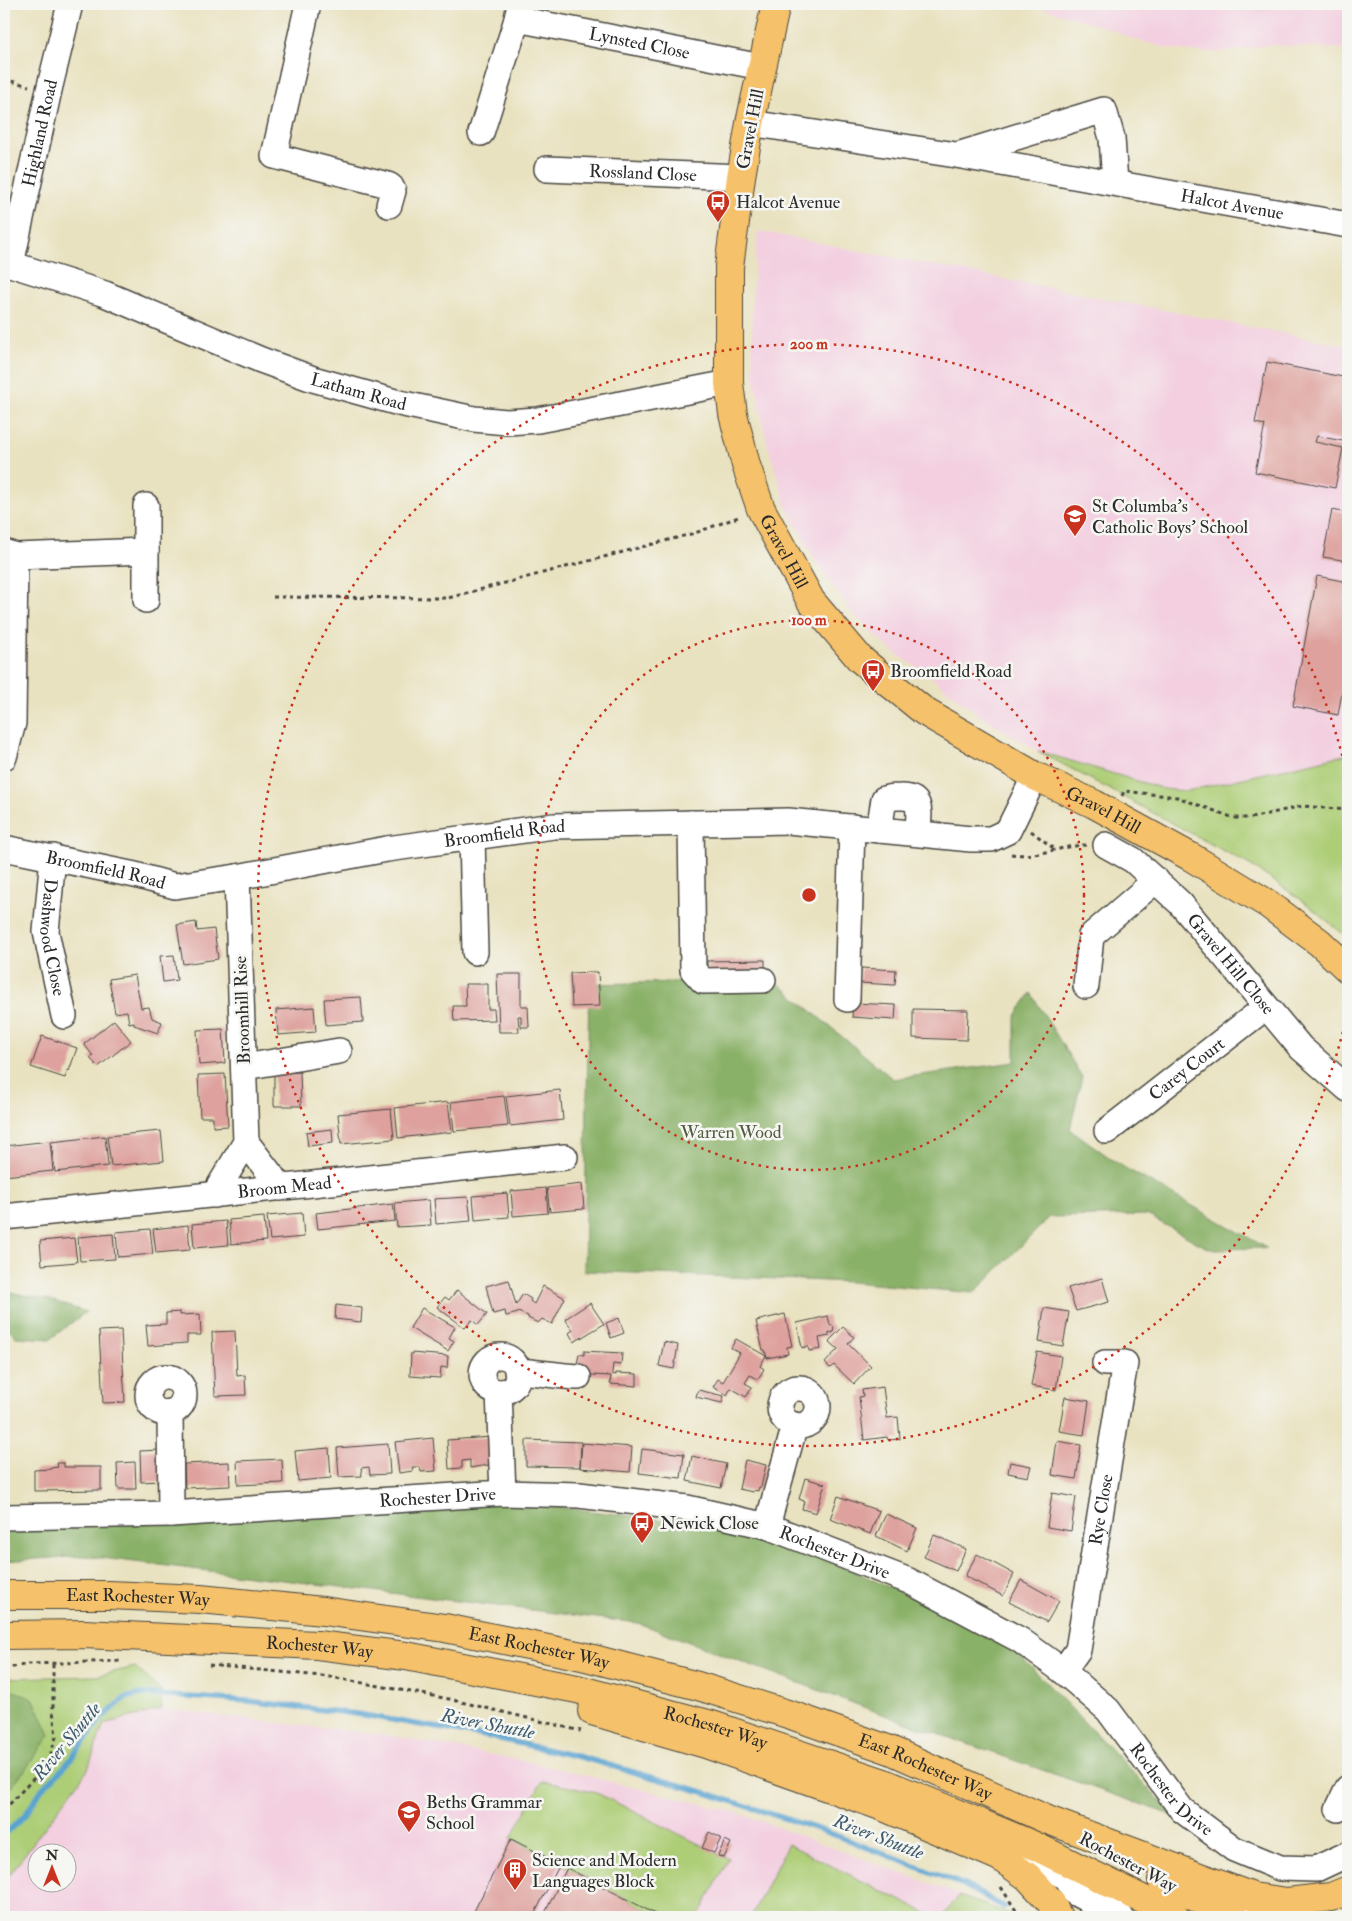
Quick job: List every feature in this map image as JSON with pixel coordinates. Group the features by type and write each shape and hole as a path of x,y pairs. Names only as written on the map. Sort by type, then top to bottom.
{"main road":[{"name":"Gravel Hill","path":"776,4 750,123 729,267 729,383 733,414 760,509 811,601 860,659 925,712 1036,776 1094,804 1191,857 1268,904 1319,942 1348,969"},
{"name":"East Rochester Way","path":"4,1595 108,1595 191,1599 323,1611 445,1628 582,1656 698,1686 794,1716 890,1750 1048,1820"},
{"path":"4,1635 84,1634 227,1640 471,1685 589,1710 706,1744 882,1806 1000,1857 1028,1877 1050,1901 1058,1917"},
{"name":"Rochester Way","path":"227,1640 317,1645 406,1656 577,1689 712,1725 884,1783 1034,1846 1175,1917"},
{"path":"1048,1820 1253,1897 1287,1902 1331,1897 1348,1890"},
{"name":"Rochester Way","path":"1048,1820 1234,1917"}],"street":[{"name":"Highland Road","path":"8,263 70,4"},
{"path":"308,4 274,156 388,185 392,191 389,205"},
{"name":"Lynsted Close","path":"481,133 518,12 761,68"},
{"name":"Halcot Avenue","path":"956,155 1104,110 1112,138 1115,183"},
{"name":"Halcot Avenue","path":"750,123 956,155 1348,225"},
{"name":"Rossland Close","path":"547,169 741,177"},
{"name":"Latham Road","path":"8,263 105,294 261,360 313,379 399,404 474,419 507,422 538,420 729,383"},
{"path":"146,506 146,600"},
{"path":"4,757 13,723 9,554 146,551"},
{"name":"Broomfield Road","path":"4,848 135,875 176,886 238,877 387,849 554,826 788,821 971,839 990,839 1008,831 1036,776"},
{"path":"879,830 884,799 910,797 916,800 918,805 918,834"},
{"path":"691,823 693,970 702,981 763,980"},
{"path":"847,998 852,827"},
{"path":"472,838 475,952"},
{"name":"Gravel Hill Close","path":"1106,845 1132,860 1180,903 1301,1048 1348,1089"},
{"name":"Dashwood Close","path":"53,857 46,932 64,1016"},
{"name":"Broomhill Rise","path":"238,877 246,1142"},
{"path":"1086,986 1091,936 1156,880"},
{"name":"Carey Court","path":"1107,1130 1266,1006"},
{"path":"244,1066 339,1051"},
{"path":"214,1194 246,1142 281,1188"},
{"name":"Broom Mead","path":"4,1217 565,1157"},
{"path":"503,1494 499,1392 494,1391 485,1384 482,1373 486,1363 496,1357 507,1358 517,1371 543,1372 559,1376 578,1377"},
{"name":"Rye Close","path":"1063,1671 1078,1650 1125,1363 1105,1363"},
{"path":"170,1412 172,1514"},
{"path":"767,1526 795,1426"},
{"name":"Rochester Drive","path":"4,1517 172,1514 503,1494 579,1495 687,1508 767,1526 909,1581 1020,1640 1063,1671 1108,1710 1182,1810 1234,1849 1280,1868 1316,1869 1348,1854"},
{"path":"706,1744 812,1775 942,1823 1067,1877 1075,1893 1121,1917"},
{"path":"1204,1880 1269,1917"}],"path":[{"path":"273,597 448,598 695,533 760,509"},
{"path":"1121,799 1124,792 1178,797 1234,818 1251,818 1302,806 1348,810"},
{"path":"1028,828 1056,850"},
{"path":"1007,853 1021,856 1080,845 1106,845"},
{"path":"4,1668 28,1664 128,1661"},
{"path":"4,1810 49,1759 56,1737 53,1710 53,1663"},
{"path":"204,1664 331,1677 449,1699 584,1732"},
{"path":"999,1883 1020,1917"}],"shaded area":[{"path":"1009,4 1348,4 1348,49 1270,45 1224,52 1194,52 1166,48 1127,37 1113,30 1043,8"},
{"name":"St Columba's Catholic Boys' School","path":"758,231 1348,346 1348,754 1187,791 1164,789 1038,751 981,716 931,677 891,650 856,617 818,565 787,508 767,443 753,373 752,295"},
{"name":"Beths Grammar School","path":"162,1709 392,1736 530,1762 739,1813 1019,1917 4,1917 4,1859 104,1724"}],"green space":[{"path":"1038,751 1164,789 1187,791 1348,754 1348,938 1303,901 1250,865"},
{"name":"Warren Wood","path":"774,980 893,1079 1015,1062 1015,1017 1031,993 1082,1077 1070,1129 1120,1165 1267,1248 1209,1249 1147,1215 1050,1217 974,1293 851,1282 584,1271 589,984"},
{"path":"4,1291 50,1300 86,1312 50,1339 16,1337 4,1322"},
{"path":"501,1500 769,1533 1004,1639 1175,1816 901,1721 638,1623 85,1556 4,1561 4,1521"},
{"path":"135,1667 160,1690 162,1709 104,1724 87,1771 32,1844 28,1844 28,1850 4,1882 4,1678 96,1676"},
{"path":"4,1686 34,1700 50,1735 4,1795"},
{"path":"542,1781 597,1793 729,1859 698,1917 661,1917 511,1838"},
{"path":"788,1844 934,1917 751,1917"},
{"path":"959,1896 1019,1917 942,1917"}],"building":[{"path":"1267,362 1348,378 1348,442 1317,436 1315,442 1343,448 1335,488 1255,472 1265,425 1255,423"},
{"path":"1332,510 1348,513 1348,561 1323,557"},
{"path":"1317,576 1348,582 1348,658 1338,715 1293,706"},
{"path":"196,922 197,931 214,929 218,959 183,964 177,925"},
{"path":"174,955 177,980 163,982 160,956"},
{"path":"765,960 765,974 707,975 707,961"},
{"path":"861,968 896,970 895,985 860,983"},
{"path":"598,972 600,1006 572,1007 570,973"},
{"path":"497,974 521,974 521,1006 528,1006 529,1027 521,1027 521,1016 518,1016 519,1032 499,1032"},
{"path":"135,975 141,1008 149,1007 152,1018 162,1022 158,1033 134,1025 134,1022 129,1023 127,1011 115,1013 109,979"},
{"path":"465,984 488,984 488,1009 494,1009 495,1020 454,1021 453,1006 466,1006"},
{"path":"361,997 363,1022 326,1025 324,999"},
{"path":"853,1003 896,1005 895,1020 852,1017"},
{"path":"314,1007 316,1032 278,1035 276,1010"},
{"path":"913,1009 968,1010 967,1040 913,1038"},
{"path":"114,1020 131,1041 98,1067 90,1058 93,1056 84,1044"},
{"path":"223,1029 225,1063 199,1065 197,1030"},
{"path":"42,1036 77,1048 65,1078 31,1067"},
{"path":"300,1072 301,1106 274,1106 274,1073"},
{"path":"225,1074 228,1126 213,1127 213,1117 200,1117 198,1075"},
{"path":"560,1090 563,1120 510,1126 506,1096"},
{"path":"504,1096 508,1126 454,1131 451,1102"},
{"path":"448,1102 452,1132 398,1138 395,1108"},
{"path":"391,1109 394,1139 341,1144 338,1114"},
{"path":"332,1129 333,1143 308,1146 306,1132"},
{"path":"161,1131 164,1161 111,1166 107,1136"},
{"path":"105,1136 108,1166 55,1172 51,1142"},
{"path":"50,1141 53,1171 4,1176 4,1146"},
{"path":"582,1184 584,1209 550,1212 547,1188"},
{"path":"546,1188 548,1213 513,1216 511,1191"},
{"path":"507,1193 509,1217 475,1220 473,1196"},
{"path":"468,1197 471,1221 436,1224 434,1199"},
{"path":"429,1200 431,1225 397,1227 395,1203"},
{"path":"393,1204 395,1221 318,1229 316,1213"},
{"path":"302,1213 304,1237 270,1240 267,1216"},
{"path":"264,1217 266,1241 231,1244 229,1220"},
{"path":"226,1221 228,1245 194,1248 192,1224"},
{"path":"188,1225 190,1250 156,1253 153,1229"},
{"path":"150,1229 153,1254 118,1257 116,1232"},
{"path":"113,1234 115,1259 80,1261 78,1237"},
{"path":"74,1238 77,1262 42,1265 40,1241"},
{"path":"1102,1278 1109,1302 1076,1311 1068,1288"},
{"path":"509,1280 516,1305 523,1294 531,1299 530,1301 534,1304 543,1286 565,1298 552,1324 542,1319 538,1323 518,1312 506,1316 505,1311 493,1314 486,1286"},
{"path":"457,1290 487,1314 478,1325 472,1320 465,1328 437,1307 445,1297 449,1300"},
{"path":"590,1303 604,1324 574,1342 569,1333 573,1330 565,1319"},
{"path":"336,1305 362,1308 361,1322 335,1319"},
{"path":"422,1308 455,1327 449,1338 454,1341 448,1351 410,1328"},
{"path":"1044,1308 1069,1312 1063,1346 1039,1342"},
{"path":"180,1312 180,1315 200,1314 201,1335 187,1335 187,1343 148,1346 146,1325 166,1324 166,1313"},
{"path":"785,1314 792,1346 787,1347 788,1354 767,1358 765,1350 763,1350 756,1321"},
{"path":"828,1316 830,1325 834,1327 833,1333 829,1332 829,1336 819,1338 821,1349 809,1351 808,1346 802,1348 797,1323"},
{"path":"619,1318 624,1333 611,1338 606,1323"},
{"path":"843,1327 854,1337 848,1344 871,1366 854,1384 834,1365 830,1368 825,1363 838,1349 829,1341"},
{"path":"121,1330 125,1402 103,1403 99,1331"},
{"path":"235,1331 237,1376 245,1375 246,1395 215,1396 212,1332"},
{"path":"736,1339 766,1356 760,1366 764,1369 758,1379 750,1375 745,1383 752,1387 746,1397 731,1388 727,1395 713,1387 718,1379 723,1382 740,1353 731,1348"},
{"path":"664,1342 678,1345 674,1369 659,1366"},
{"path":"584,1351 622,1353 621,1365 613,1364 612,1374 637,1374 637,1386 610,1384 611,1376 575,1374 579,1354 584,1355"},
{"path":"1037,1352 1061,1356 1056,1390 1031,1386"},
{"path":"411,1353 448,1356 447,1368 441,1367 440,1378 410,1376"},
{"path":"883,1387 887,1418 898,1417 900,1439 888,1440 887,1437 864,1440 859,1397 863,1396 862,1390"},
{"path":"698,1390 724,1396 722,1403 696,1397"},
{"path":"1065,1397 1089,1401 1084,1435 1059,1431"},
{"path":"492,1437 494,1464 470,1468 470,1460 462,1461 462,1468 449,1469 447,1440"},
{"path":"433,1438 436,1471 421,1472 420,1467 412,1467 413,1471 399,1473 395,1442"},
{"path":"526,1440 581,1442 580,1467 526,1466"},
{"path":"1057,1441 1081,1445 1076,1479 1052,1475"},
{"path":"582,1443 632,1447 630,1472 580,1468"},
{"path":"388,1444 390,1474 370,1475 369,1467 361,1468 362,1476 339,1477 337,1448"},
{"path":"329,1448 331,1478 298,1481 295,1451"},
{"path":"642,1449 684,1454 681,1478 639,1473"},
{"path":"160,1450 161,1481 141,1482 140,1451"},
{"path":"692,1456 726,1464 721,1488 687,1481"},
{"path":"282,1459 283,1483 238,1485 237,1461"},
{"path":"745,1460 766,1465 761,1487 759,1487 758,1491 754,1490 753,1492 739,1489"},
{"path":"135,1462 136,1489 118,1489 117,1463"},
{"path":"229,1462 230,1486 185,1488 184,1464"},
{"path":"1010,1462 1031,1466 1028,1477 1008,1473"},
{"path":"57,1463 64,1463 64,1467 101,1467 101,1490 34,1491 34,1470 58,1467"},
{"path":"805,1478 825,1484 816,1513 802,1509 804,1501 799,1499"},
{"path":"1052,1493 1076,1497 1071,1531 1047,1527"},
{"path":"838,1496 879,1511 870,1534 830,1519"},
{"path":"886,1514 917,1528 907,1551 876,1536"},
{"path":"934,1535 966,1549 956,1571 924,1557"},
{"path":"977,1554 1014,1574 1003,1596 965,1576"},
{"path":"1021,1580 1059,1601 1047,1622 1009,1602"},
{"path":"709,1832 721,1838 714,1853 702,1848"},
{"name":"Science and Modern Languages Block","path":"511,1839 560,1864 533,1917 471,1917"},
{"path":"725,1840 731,1843 724,1858 718,1856"},
{"path":"567,1868 661,1917 543,1917"}],"waterway":[{"name":"River Shuttle","path":"4,1835 26,1814 42,1789 67,1764 100,1720 125,1698 141,1694 248,1701 357,1714 491,1737 584,1758 700,1791 827,1832 964,1885 1004,1907"}],"place":[{"name":"Halcot Avenue","path":"718,223"},
{"name":"St Columba's Catholic Boys' School","path":"1075,537"},
{"name":"Broomfield Road","path":"873,692"},
{"name":"Newick Close","path":"642,1544"},
{"name":"Beths Grammar School","path":"409,1833"},
{"name":"Science and Modern Languages Block","path":"515,1891"}]}
